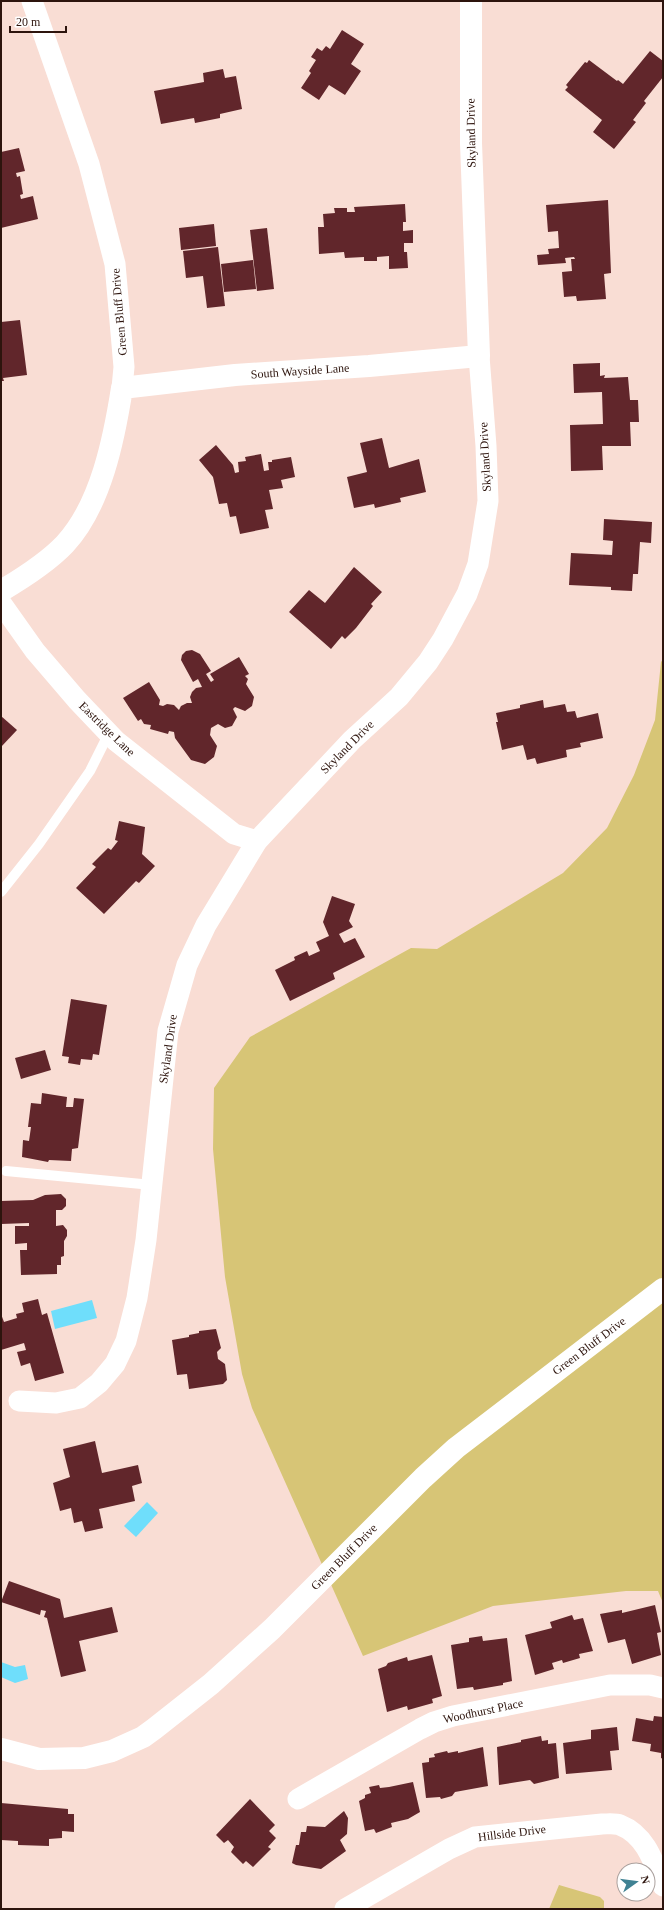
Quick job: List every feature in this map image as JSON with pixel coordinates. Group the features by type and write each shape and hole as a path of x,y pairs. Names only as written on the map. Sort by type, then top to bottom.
{"street":[{"name":"Green Bluff Drive","path":"1,591 42,563 65,543 88,509 103,473 115,428 124,367 116,264 89,164 32,1"},
{"name":"Skyland Drive","path":"18,1401 56,1403 80,1398 100,1383 115,1364 126,1341 137,1298 152,1185 168,1031 187,965 206,925 257,840 352,740 399,697 428,662 467,594 478,564 488,501 486,446 479,356 471,143 470,1"},
{"name":"South Wayside Lane","path":"122,388 235,375 369,366 479,356"},
{"name":"Eastridge Lane","path":"1,603 35,651 77,700 116,741 234,834 257,840"},
{"name":"Green Bluff Drive","path":"1,1749 39,1759 84,1758 112,1751 143,1737 211,1684 272,1629 447,1456 473,1434 663,1290"},
{"name":"Woodhurst Place","path":"298,1799 420,1729 434,1722 453,1716 610,1685 650,1685 663,1688"},
{"name":"Hillside Drive","path":"346,1909 448,1849 475,1837 602,1824 619,1824 638,1837 649,1852 663,1886"}],"lane":[{"path":"1,892 39,844 90,771 109,733"},
{"path":"6,1171 152,1185"}],"shaded area":[{"path":"663,659 663,1603 658,1591 626,1591 493,1606 363,1656 252,1408 242,1374 225,1277 213,1149 214,1088 250,1037 411,948 437,949 563,873 607,828 634,775 655,720 661,662"},
{"path":"559,1885 600,1897 604,1901 604,1909 549,1909"}],"water":[{"path":"92,1300 97,1318 55,1329 51,1311"},
{"path":"147,1502 158,1513 136,1537 124,1526"},
{"path":"1,1662 15,1667 25,1665 28,1679 15,1683 1,1677"}],"building":[{"path":"342,30 364,44 351,64 361,71 345,95 329,85 319,100 301,88 311,73 309,71 316,60 311,57 317,48 322,51 326,46 330,49"},
{"path":"650,51 663,61 663,77 644,101 646,103 633,120 636,122 614,149 593,132 602,120 565,90 568,87 566,85 585,62 587,63 589,60 623,84"},
{"path":"223,69 225,78 236,76 242,109 220,114 220,118 195,123 194,118 161,124 154,91 204,82 203,73"},
{"path":"19,148 25,171 16,173 17,177 20,176 23,194 20,195 21,199 33,196 38,219 1,228 1,152"},
{"path":"608,200 611,273 604,274 606,299 577,301 576,296 564,297 562,272 572,271 571,259 575,259 574,257 565,258 566,263 538,265 537,255 549,254 548,249 559,248 558,231 548,232 546,205"},
{"path":"405,204 406,222 403,222 403,231 413,230 413,243 404,243 404,252 407,252 408,268 389,269 389,256 377,257 377,261 364,261 364,257 345,258 344,252 319,254 318,227 324,227 323,214 335,213 334,208 347,208 347,212 355,212 354,207"},
{"path":"214,224 216,246 181,250 179,228"},
{"path":"267,228 274,289 257,291 250,230"},
{"path":"218,247 225,306 207,308 203,276 186,278 183,251"},
{"path":"253,260 256,289 224,292 221,264"},
{"path":"20,320 27,375 3,378 4,381 1,381 1,322"},
{"path":"600,363 600,376 605,375 604,378 628,377 630,400 638,400 639,422 630,422 631,446 602,446 603,470 571,471 570,425 603,424 602,392 574,393 573,364"},
{"path":"382,438 389,468 419,459 426,492 400,498 401,502 375,508 374,504 354,508 347,477 367,472 360,443"},
{"path":"216,445 233,465 235,473 239,472 238,462 246,461 245,457 261,454 264,471 269,470 268,462 291,457 295,477 281,480 283,488 269,490 273,509 265,510 269,528 240,534 236,516 230,517 227,503 219,504 213,477 199,460"},
{"path":"604,519 652,522 651,543 640,542 638,574 633,574 632,591 611,590 611,587 569,585 571,553 612,555 613,541 603,540"},
{"path":"354,567 382,592 371,604 373,606 356,628 345,639 342,636 331,649 289,612 309,590 325,603"},
{"path":"192,650 200,654 211,671 206,674 211,682 214,680 210,674 239,657 249,674 245,676 248,679 246,684 254,697 252,706 245,711 235,707 233,709 237,717 232,726 225,728 218,724 211,728 210,735 217,746 214,757 205,764 191,760 175,738 174,732 169,731 168,734 150,729 151,725 144,724 141,719 138,721 123,698 149,682 160,700 159,705 174,705 179,710 181,706 187,703 192,703 190,697 192,692 196,688 202,687 198,679 193,682 181,660 182,655 186,651"},
{"path":"543,700 544,708 565,704 567,712 575,711 577,718 598,713 603,738 580,743 581,747 566,750 567,757 537,764 535,758 527,760 523,745 502,750 496,722 498,722 496,713 520,708 520,705"},
{"path":"1,716 17,730 1,747"},
{"path":"119,821 145,827 142,854 155,866 139,883 136,881 104,914 76,888 96,867 92,864 108,848 111,850 118,841 115,840"},
{"path":"332,896 355,904 349,921 353,927 339,934 344,943 355,938 365,957 333,973 335,979 290,1001 275,970 295,960 294,957 307,951 309,956 320,951 316,942 329,936 323,922"},
{"path":"71,999 107,1005 99,1055 93,1054 92,1060 81,1059 80,1065 68,1063 69,1057 62,1056"},
{"path":"45,1050 51,1070 21,1079 15,1058"},
{"path":"42,1093 67,1097 66,1107 73,1107 74,1098 84,1099 78,1148 72,1149 71,1161 49,1160 48,1162 22,1157 23,1140 29,1141 31,1127 28,1127 31,1103 41,1104"},
{"path":"61,1194 66,1199 66,1206 62,1210 56,1210 56,1226 63,1225 67,1230 67,1236 64,1241 64,1256 61,1257 61,1265 57,1265 57,1274 21,1275 20,1250 27,1250 27,1243 15,1244 15,1226 29,1226 29,1223 1,1224 1,1201 33,1200 45,1195"},
{"path":"38,1299 42,1315 47,1313 64,1373 35,1381 30,1363 21,1366 17,1352 26,1350 24,1343 1,1350 1,1314 4,1322 17,1318 16,1314 24,1312 22,1303"},
{"path":"216,1329 221,1348 217,1352 218,1359 225,1364 227,1380 223,1384 189,1389 187,1374 177,1375 172,1340 189,1337 189,1335 199,1333 199,1331"},
{"path":"95,1441 102,1473 138,1465 142,1483 132,1486 135,1501 99,1509 103,1528 85,1532 82,1521 74,1523 71,1508 60,1511 53,1483 70,1477 63,1449"},
{"path":"9,1581 60,1599 64,1618 112,1607 118,1632 79,1641 86,1671 61,1677 47,1618 44,1617 46,1611 41,1610 40,1615 1,1602"},
{"path":"655,1605 661,1632 657,1633 661,1655 632,1664 625,1639 608,1643 600,1614 622,1610 622,1613"},
{"path":"572,1615 574,1620 583,1618 593,1651 579,1654 580,1658 563,1663 562,1660 552,1663 554,1669 535,1675 525,1635 552,1628 550,1622"},
{"path":"482,1636 483,1641 507,1638 512,1681 503,1683 503,1685 474,1690 473,1687 457,1689 451,1645 469,1642 469,1638"},
{"path":"432,1655 442,1696 432,1699 433,1703 408,1710 407,1706 387,1712 378,1669 386,1666 388,1663 407,1657 408,1661"},
{"path":"654,1716 663,1717 663,1759 661,1758 661,1753 650,1751 651,1744 632,1741 636,1718 653,1721"},
{"path":"617,1727 619,1750 610,1751 612,1770 566,1774 563,1743 591,1739 591,1730"},
{"path":"541,1736 542,1741 548,1740 548,1744 556,1743 559,1778 534,1784 530,1780 499,1785 497,1747"},
{"path":"483,1747 488,1786 455,1792 452,1796 441,1799 440,1797 426,1798 422,1763 429,1762 429,1758 435,1757 434,1754 447,1751 448,1753 458,1751 458,1753"},
{"path":"413,1782 420,1812 408,1819 391,1823 392,1827 376,1833 374,1829 365,1831 359,1801 365,1798 365,1795 371,1793 369,1787 379,1785 380,1788 389,1787"},
{"path":"250,1799 275,1825 269,1831 276,1838 268,1847 271,1849 253,1867 246,1861 243,1864 231,1852 234,1847 228,1840 224,1843 216,1835"},
{"path":"1,1803 68,1809 68,1814 74,1814 74,1832 62,1831 62,1838 49,1839 49,1846 18,1845 18,1841 1,1840"},
{"path":"344,1811 348,1818 347,1834 340,1840 346,1851 321,1869 292,1863 296,1845 299,1845 301,1832 306,1832 307,1826 325,1827"}]}
